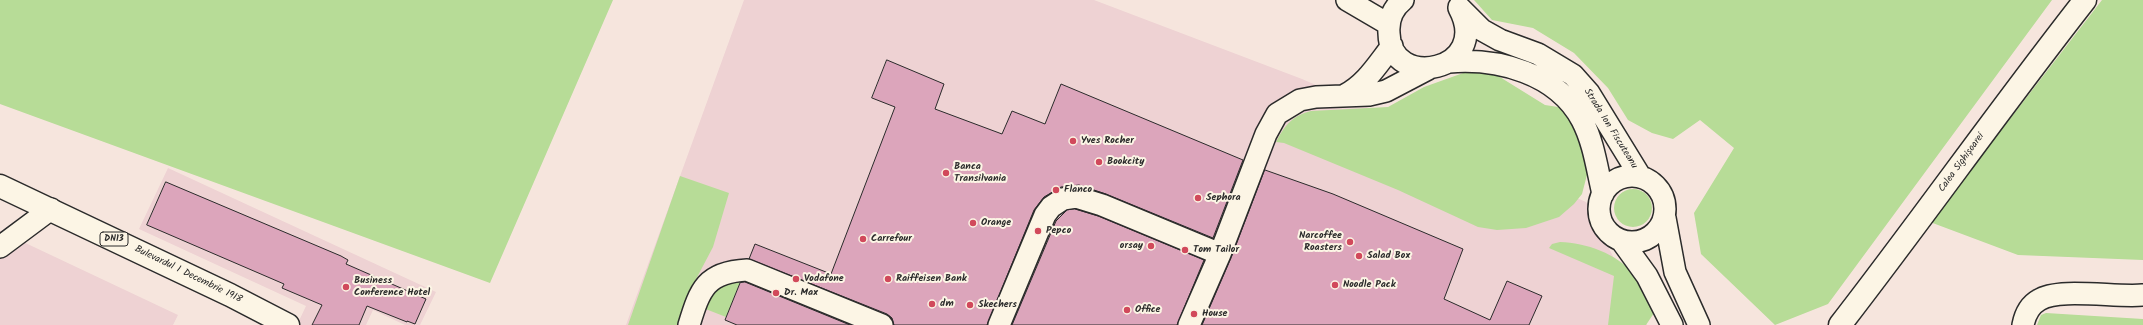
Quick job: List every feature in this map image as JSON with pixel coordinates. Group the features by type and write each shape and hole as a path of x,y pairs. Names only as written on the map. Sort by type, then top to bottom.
{"main road":[{"name":"Calea Sighișoarei","path":"1840,325 1937,197 2024,77 2084,0"},
{"name":"Bulevardul 1 Decembrie 1918","path":"2,192 51,209 224,292 288,325"}],"street":[{"path":"1347,0 1388,24"},
{"path":"1368,0 1400,2"},
{"path":"1400,2 1392,14 1388,24 1392,46 1398,56 1406,63 1416,67 1428,69"},
{"path":"1449,62 1457,55 1465,37 1466,26 1455,4"},
{"name":"Strada Ion Fiscuteanu","path":"1455,4 1482,30 1500,40 1538,54 1573,75 1588,93 1640,176"},
{"path":"1345,96 1358,88 1392,46"},
{"name":"Strada Ion Fiscuteanu","path":"1190,325 1220,254 1266,134 1277,114 1289,105 1300,100 1316,97 1369,95 1386,91 1428,69 1439,67 1449,62 1470,60 1505,65 1537,77 1566,99 1581,119 1589,136 1603,194"},
{"path":"1665,218 1660,227 1652,235 1643,240 1632,242 1621,240 1611,234 1602,221 1599,205 1603,194 1609,185 1618,179 1628,176 1640,176 1650,180 1658,187 1664,196 1666,207 1665,218 1676,272 1698,325"},
{"path":"999,325 1045,215 1051,207 1063,199 1076,197 1102,205 1220,254"},
{"path":"0,247 51,209"},
{"path":"1621,240 1647,276 1672,325"},
{"path":"689,325 700,291 707,282 721,274 747,270 882,325"},
{"path":"2023,325 2029,309 2039,299 2055,294 2143,295"}],"shaded area":[{"path":"744,0 1094,0 1302,79 1586,202 1647,325 626,325"},
{"path":"168,168 436,292 420,325 405,325 373,310 366,325 297,325 306,306 139,229"},
{"path":"0,231 178,315 173,325 0,325"}],"green space":[{"path":"0,0 613,0 490,283 0,104"},
{"path":"1474,0 2052,0 1828,304 1775,325 1701,254 1694,213 1734,148 1700,120 1673,139 1652,133 1628,120 1608,88 1574,53 1533,28 1492,20"},
{"path":"2102,0 2143,0 2143,260 2018,255 1930,222"},
{"path":"1477,71 1495,74 1545,105 1558,107 1571,118 1581,141 1588,171 1582,194 1574,204 1559,217 1526,228 1497,230 1478,227 1398,190 1284,143 1276,142 1286,126 1304,113 1311,111 1388,107 1424,87 1466,72"},
{"path":"680,176 729,193 713,247 694,283 678,325 628,325"},
{"path":"1629,189 1637,189 1644,192 1649,197 1652,208 1649,219 1644,224 1637,227 1629,227 1622,224 1617,219 1614,212 1614,204 1617,197 1622,192"},
{"path":"1560,242 1580,244 1590,247 1610,255 1627,267 1640,283 1654,313 1646,325 1608,325 1614,276 1549,248 1552,244"},
{"path":"741,280 726,317 703,308 714,285"},
{"path":"2046,313 2143,319 2143,325 2037,325 2041,315"}],"building":[{"path":"887,60 944,84 935,109 1002,134 1012,111 1045,124 1061,84 1243,160 1213,238 1106,194 1079,185 1061,187 1044,197 1034,210 987,325 894,325 892,318 887,314 749,259 755,244 831,274 895,107 872,98"},
{"path":"1265,170 1333,194 1463,249 1444,299 1490,320 1507,281 1542,296 1529,325 1202,325 1231,258"},
{"path":"166,182 341,256 348,260 346,264 426,299 415,324 367,306 359,325 312,325 322,305 282,288 284,284 147,225"},
{"path":"1075,209 1098,216 1204,260 1177,325 1012,325 1056,221 1067,210"},
{"path":"745,282 850,325 737,325 725,320 740,283"}],"place":[{"name":"Yves Rocher","path":"1073,141"},
{"name":"Bookcity","path":"1099,162"},
{"name":"Banca Transilvania","path":"946,173"},
{"name":"Flanco","path":"1056,190"},
{"name":"Sephora","path":"1198,198"},
{"name":"Orange","path":"973,223"},
{"name":"Pepco","path":"1038,231"},
{"name":"Carrefour","path":"863,239"},
{"name":"Narcoffee Roasters","path":"1350,242"},
{"name":"orsay","path":"1151,246"},
{"name":"Tom Tailor","path":"1185,250"},
{"name":"Salad Box","path":"1359,256"},
{"name":"Vodafone","path":"796,279"},
{"name":"Raiffeisen Bank","path":"888,279"},
{"name":"Noodle Pack","path":"1335,285"},
{"name":"Business Conference Hotel","path":"346,287"},
{"name":"Dr. Max","path":"776,293"},
{"name":"dm","path":"932,304"},
{"name":"Skechers","path":"970,305"},
{"name":"Office","path":"1127,310"},
{"name":"House","path":"1194,314"}]}
